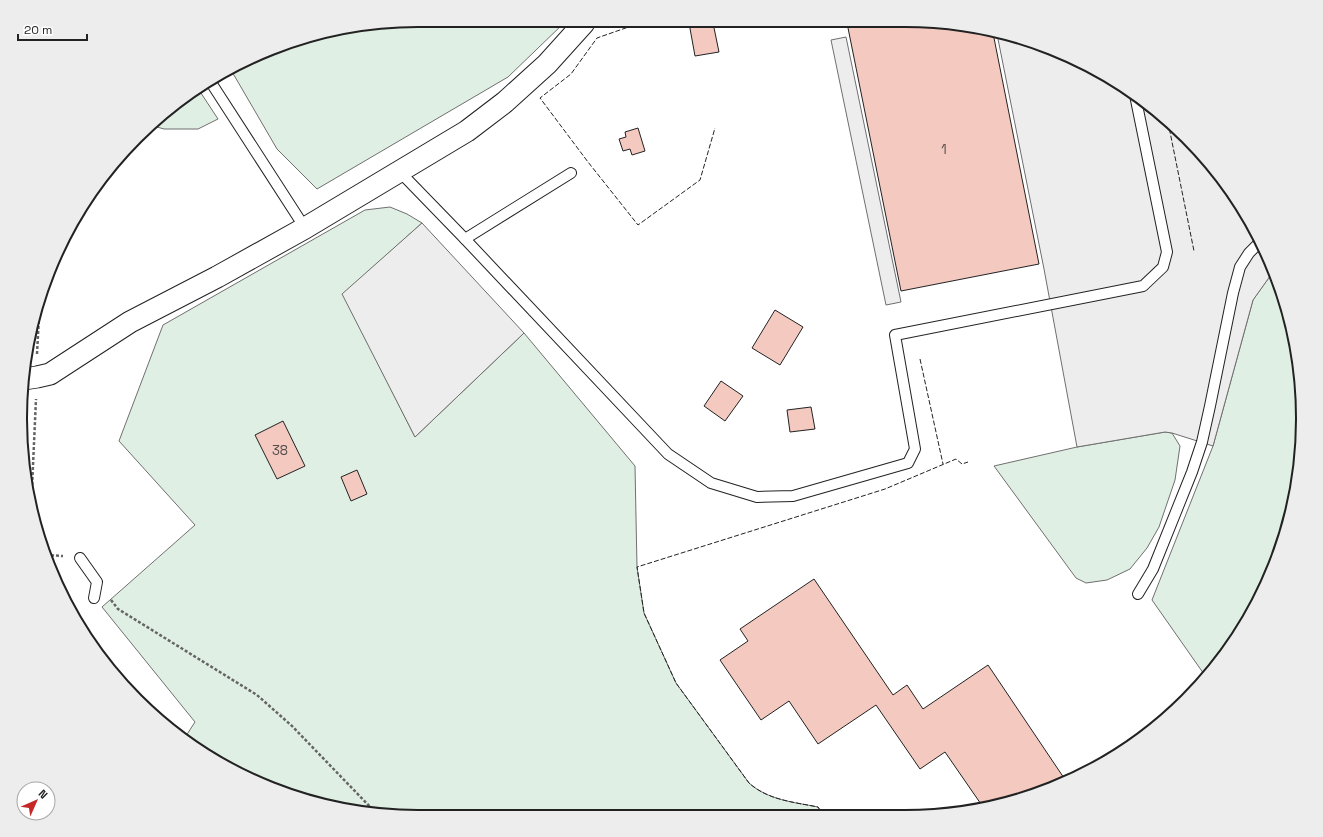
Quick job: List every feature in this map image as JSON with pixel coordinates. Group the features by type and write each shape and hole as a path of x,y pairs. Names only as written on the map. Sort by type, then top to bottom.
{"street":[{"path":"30,378 50,374 130,322 217,277 305,228 467,131 505,102 547,64 580,27"}],"lane":[{"path":"213,85 305,228"},
{"path":"400,172 465,238 668,454 711,483 757,497 794,496 908,463 915,449 895,335 1143,286 1163,267 1167,252 1137,104"},
{"path":"465,238 571,173"},
{"path":"1138,594 1153,569 1192,472 1202,442 1233,293 1240,267 1249,253 1256,246"},
{"path":"80,558 98,582 94,598"}],"path":[{"path":"31,474 30,378 34,349"},
{"path":"118,609 257,695 292,726 370,807"}],"green space":[{"path":"418,27 560,27 508,77 317,189 277,149 233,74 245,67 317,40 367,30"},
{"path":"201,93 218,119 198,129 164,129 157,127"},
{"path":"390,207 407,214 422,223 343,294 415,437 524,333 635,466 637,567 644,613 676,683 749,783 756,789 773,797 818,807 820,810 418,810 367,807 317,797 269,780 245,770 223,758 187,734 195,722 102,607 195,525 119,441 163,325 365,210"},
{"path":"1269,277 1283,317 1293,367 1296,418 1293,470 1283,520 1256,592 1230,636 1203,672 1152,600 1213,446 1253,300"},
{"path":"1165,432 1172,433 1180,446 1175,480 1159,527 1147,548 1130,569 1107,580 1086,583 1076,578 994,466 1077,447"}],"shaded area":[{"path":"846,37 901,302 886,305 831,40"},
{"path":"998,38 1030,48 1078,67 1122,93 1163,124 1199,160 1215,180 1244,223 1256,245 1269,277 1253,300 1213,446 1165,432 1077,447 1044,269"},
{"path":"422,223 524,333 415,437 342,294"}],"building":[{"path":"690,27 714,27 719,52 695,56"},
{"path":"848,27 930,28 956,30 994,38 1039,264 901,291"},
{"path":"638,128 645,151 632,155 630,149 623,151 619,139 626,137 625,132"},
{"path":"775,310 803,327 780,365 752,348"},
{"path":"721,381 743,396 725,421 704,406"},
{"path":"811,407 815,429 790,432 787,410"},
{"path":"283,421 305,466 277,479 255,435"},
{"path":"357,470 367,494 351,501 341,477"},
{"path":"814,579 893,695 907,685 923,709 988,665 1063,776 1006,797 980,802 945,752 920,769 876,705 818,744 789,701 761,720 720,660 748,641 740,629"}],"fence":[{"path":"629,27 597,38 571,74 540,98 638,225 700,180 715,128"},
{"path":"1170,131 1194,251"},
{"path":"920,359 943,464"},
{"path":"820,810 818,807 773,797 756,789 749,783 676,683 644,613 637,567 885,489 956,459 962,464 968,462"}]}
